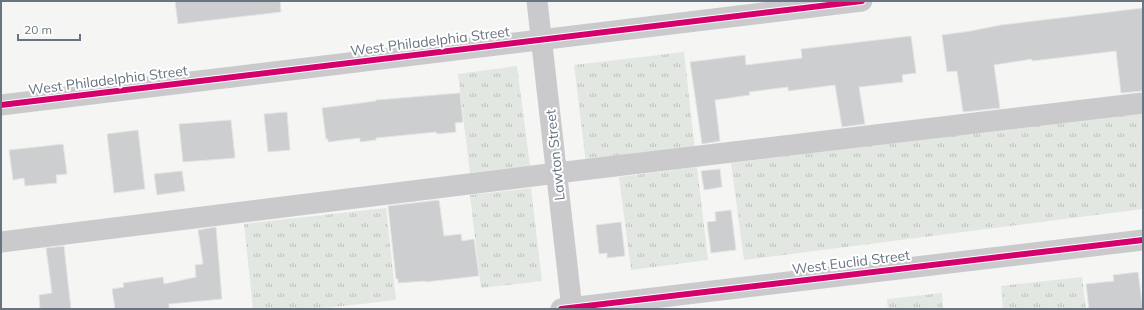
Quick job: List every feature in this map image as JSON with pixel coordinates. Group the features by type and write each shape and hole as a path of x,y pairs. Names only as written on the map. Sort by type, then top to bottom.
{"street":[{"name":"Lawton Street","path":"537,1 557,173 568,309"},
{"name":"West Philadelphia Street","path":"1,105 862,1"},
{"path":"1,242 557,173 1143,104"},
{"name":"West Euclid Street","path":"568,309 1143,240"}],"green space":[{"path":"684,52 695,150 586,163 574,65"},
{"path":"517,66 530,166 470,173 458,74"},
{"path":"1143,112 1143,209 744,260 731,163"},
{"path":"697,167 708,260 631,270 619,177"},
{"path":"531,188 542,281 481,288 470,195"},
{"path":"386,208 396,300 315,309 253,309 244,224"},
{"path":"1082,277 1086,309 1003,309 1001,286"},
{"path":"942,293 943,309 888,309 887,299"}],"building":[{"path":"175,1 280,1 281,12 178,24"},
{"path":"1143,8 1143,91 1121,93 1116,51 1032,61 1032,59 994,65 1000,108 963,112 957,71 947,72 942,35 1001,25"},
{"path":"911,36 916,73 902,75 903,82 859,87 865,124 842,127 835,85 788,91 788,87 749,92 750,95 715,100 720,141 702,144 690,62 745,55 746,65 802,58 801,49"},
{"path":"460,93 463,122 455,123 456,132 437,134 436,132 376,138 376,140 360,142 360,138 328,142 328,139 326,139 322,108 376,100"},
{"path":"287,112 290,150 268,152 264,114"},
{"path":"231,120 235,158 183,162 179,124"},
{"path":"138,130 145,189 114,193 107,134"},
{"path":"63,144 67,174 56,175 57,183 25,186 24,178 13,180 9,150"},
{"path":"720,169 722,187 704,190 701,171"},
{"path":"182,171 185,191 157,195 154,174"},
{"path":"439,200 444,236 461,234 462,241 474,239 479,276 425,282 398,283 398,279 396,279 388,206"},
{"path":"731,210 736,250 711,253 707,222 716,221 715,212"},
{"path":"621,222 625,256 607,258 607,253 599,254 596,225"},
{"path":"216,227 222,299 169,304 169,309 115,309 112,289 124,287 123,283 163,277 164,284 196,277 195,265 203,264 198,230"},
{"path":"64,246 71,309 40,309 39,295 52,293 46,248"},
{"path":"1138,272 1143,309 1089,309 1086,284 1114,281 1113,275"}],"cycle path":[{"path":"1,105 862,1"},
{"path":"561,309 1143,240"}]}
